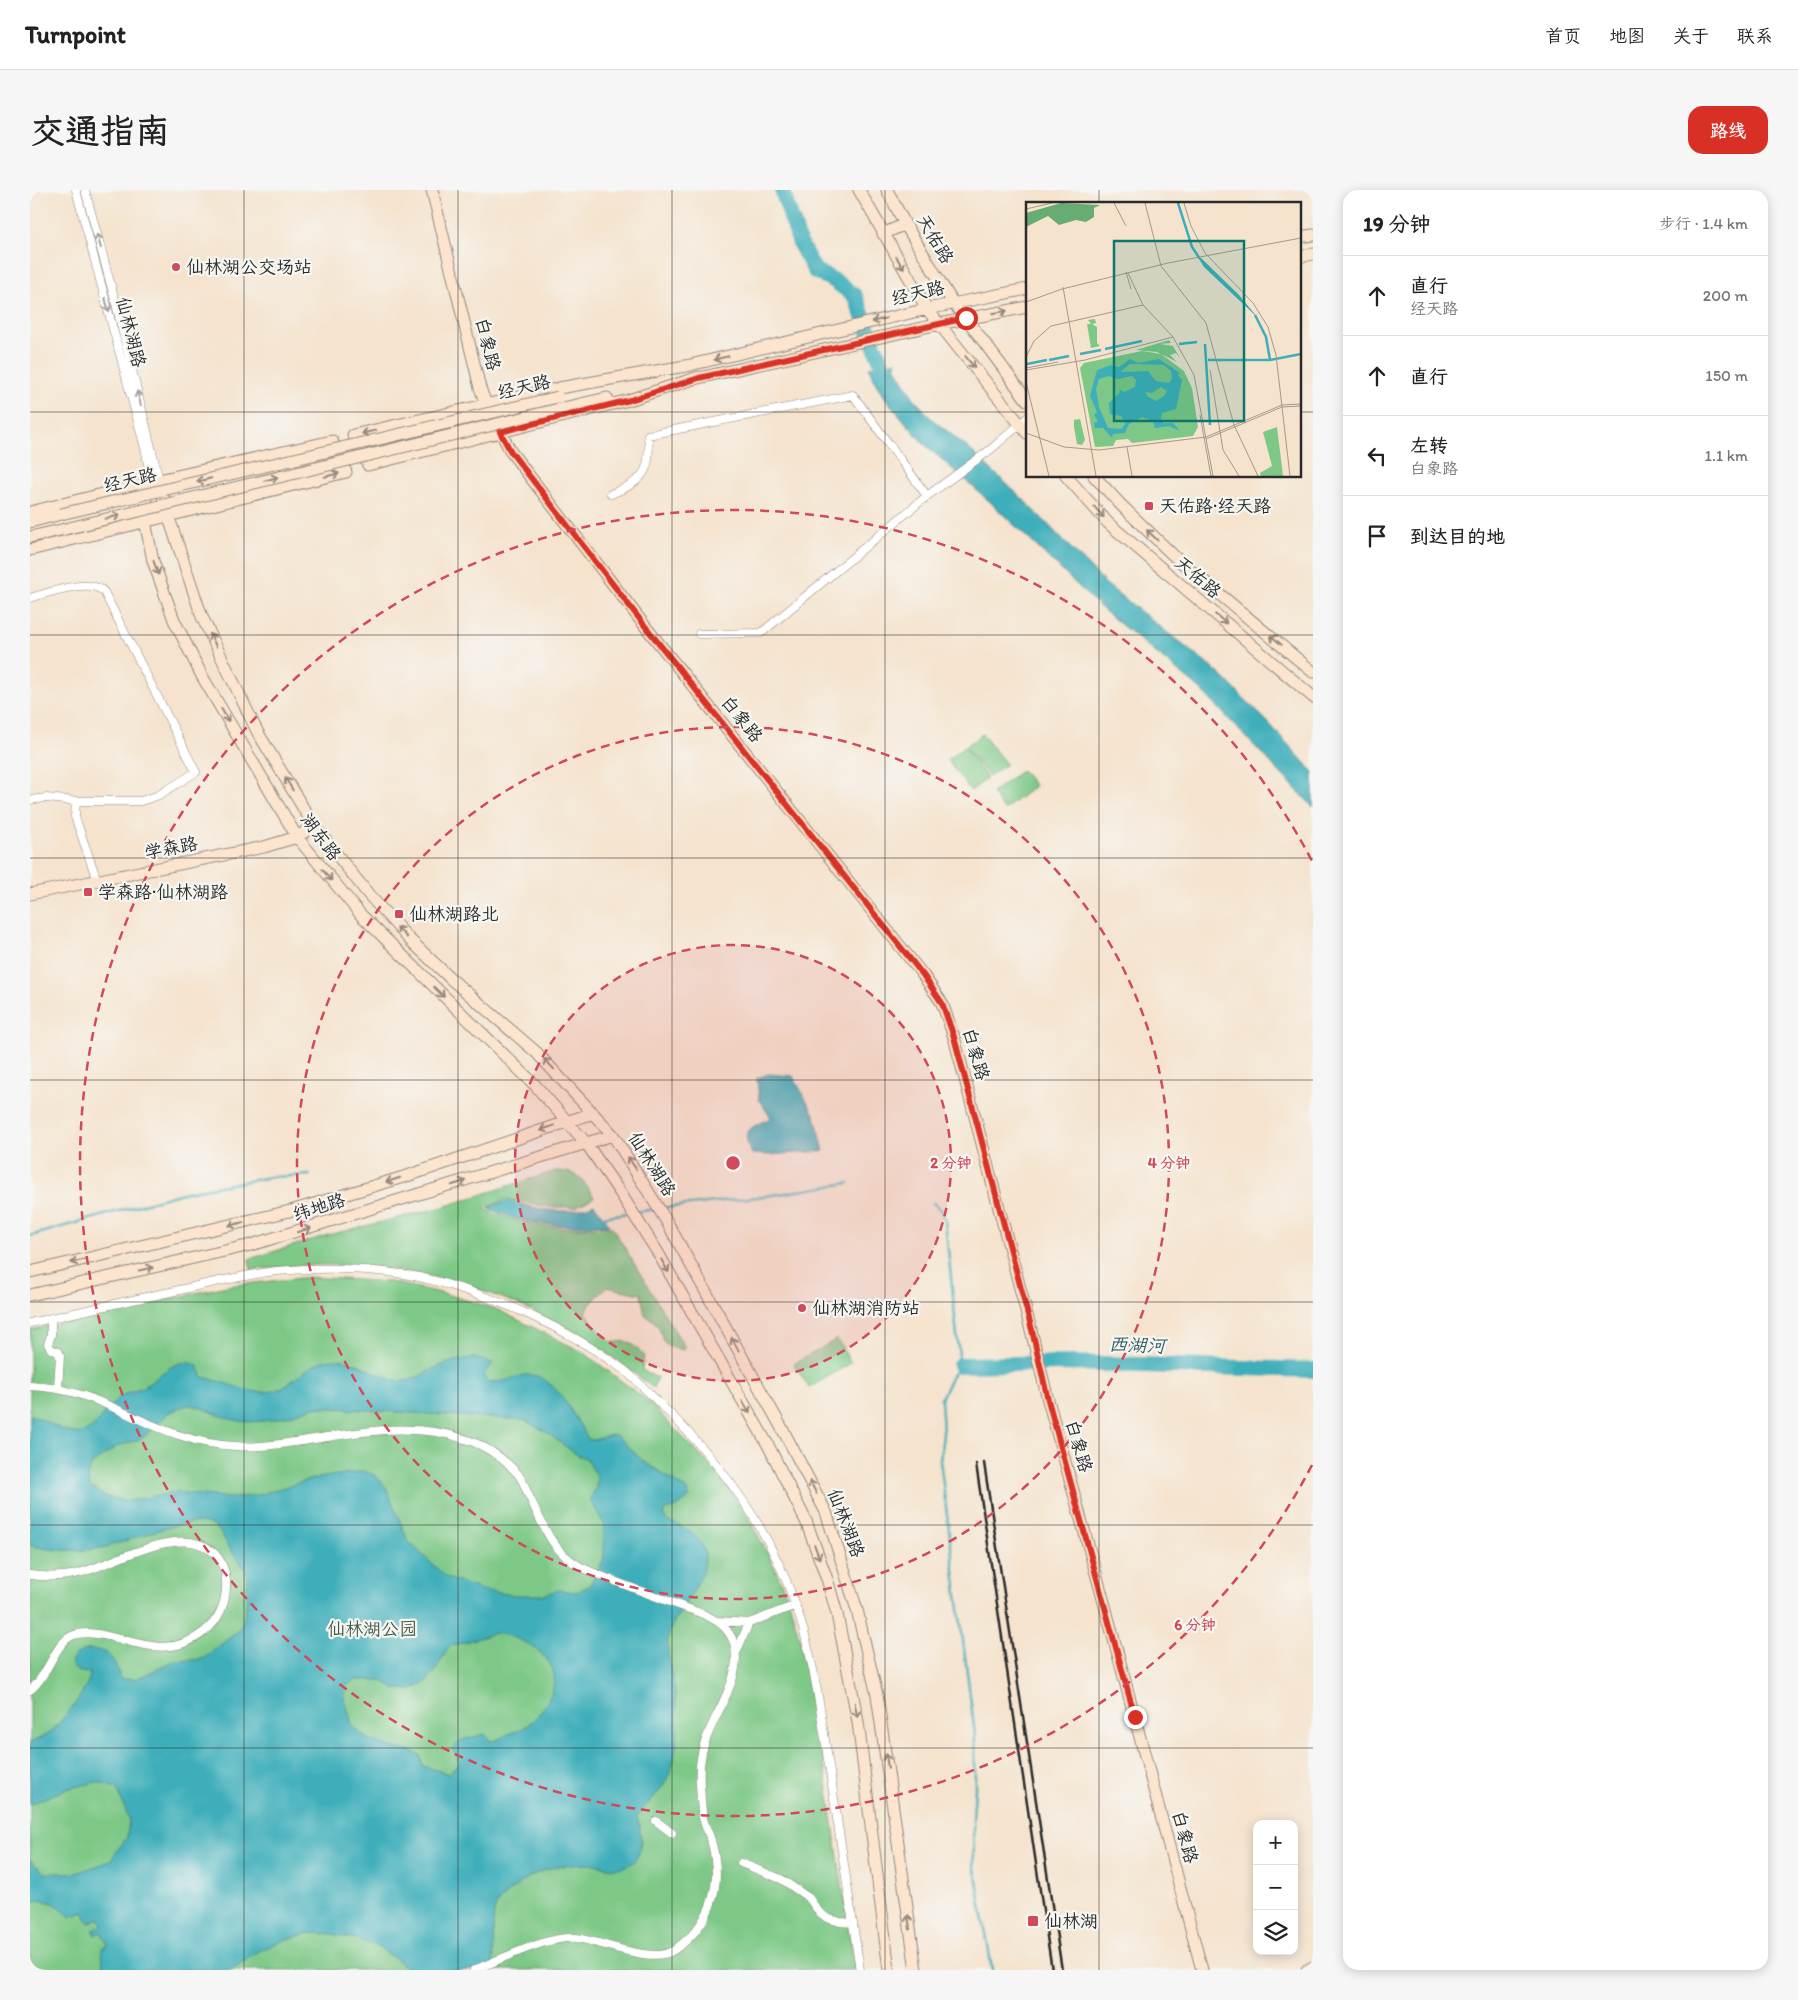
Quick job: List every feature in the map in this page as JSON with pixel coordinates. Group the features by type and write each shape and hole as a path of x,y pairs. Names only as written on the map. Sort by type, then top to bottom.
{"main road":[{"name":"白象路","path":"432,190 480,388 486,404 511,452 639,618 923,975 942,1003 954,1037 1032,1330 1048,1400 1202,1970"},
{"path":"859,190 927,309 1024,425"},
{"name":"天佑路","path":"887,190 905,224 953,303 1026,399"},
{"path":"883,234 905,224"},
{"path":"1300,237 1313,234"},
{"path":"1300,257 1313,254"},
{"name":"经天路","path":"30,522 927,309 1026,289"},
{"name":"经天路","path":"30,537 562,408 966,318 1026,307"},
{"path":"691,365 559,388 352,435 368,465 630,400 699,378"},
{"path":"30,512 154,481 332,441 346,472 30,550"},
{"path":"339,456 360,451"},
{"name":"天佑路","path":"1068,478 1108,523 1313,697"},
{"name":"天佑路","path":"1096,478 1121,506 1175,557 1313,672"},
{"name":"湖东路","path":"154,481 168,515 202,617 232,682 258,731 314,826 368,895 409,940 536,1052 613,1135"},
{"name":"湖东路","path":"154,481 144,521 153,561 174,620 202,676 297,837 361,914 535,1085 586,1143"},
{"name":"学森路","path":"30,894 264,847 297,837 314,826"},
{"name":"纬地路","path":"30,1272 294,1210 410,1175 593,1113"},
{"name":"纬地路","path":"30,1295 251,1246 613,1135"},
{"name":"仙林湖路","path":"613,1135 667,1222 784,1432 826,1512 858,1610 877,1694 916,1970"},
{"path":"586,1143 622,1194 640,1224 768,1445 806,1521 828,1582 849,1668 858,1722 889,1970"},
{"path":"837,1614 858,1610"},
{"path":"1307,1970 1313,1968"}],"street":[{"name":"仙林湖路","path":"76,190 146,452 149,470 154,481"},
{"name":"仙林湖路","path":"85,190 116,304 154,481"},
{"path":"611,494 632,485 644,474 650,456 648,435 853,395 927,496"},
{"path":"699,634 761,633 927,496 1024,425"},
{"path":"30,598 85,584 100,586 196,772 159,795 141,802 76,801 46,798 30,800"},
{"path":"76,801 75,817 97,880"},
{"path":"30,1323 233,1278 277,1271 374,1271 418,1277 472,1293 519,1310 589,1346 626,1371 709,1453 736,1488 783,1571 796,1605 807,1646 822,1722 860,1970"},
{"path":"50,1318 51,1335 48,1344 51,1350 58,1352 60,1356 58,1388"},
{"path":"30,1386 58,1388 104,1402 161,1428 204,1442 263,1447 359,1431 397,1428 464,1439 487,1448 520,1476 558,1551 580,1566 715,1620 729,1623 748,1623 796,1605"},
{"path":"30,1575 61,1576 77,1574 159,1545 189,1541 203,1545 212,1551 225,1568 226,1580 225,1596 220,1614 211,1626 187,1644 163,1648 89,1633 72,1636 62,1645 40,1681 30,1690"},
{"path":"715,1620 730,1635 736,1657"},
{"path":"474,1970 557,1939 574,1938 644,1954 669,1953 688,1938 706,1918 716,1882 715,1858 712,1841 703,1818 699,1770 704,1744 730,1685 739,1644 748,1623"},
{"path":"656,1821 672,1833"},
{"path":"742,1863 781,1879 809,1898 818,1912 827,1918 853,1923"}],"green space":[{"path":"982,734 1006,764 989,777 965,747"},
{"path":"964,747 987,778 971,791 947,760"},
{"path":"1022,770 1035,786 1004,810 992,793"},
{"path":"555,1171 569,1172 579,1177 594,1197 576,1207 551,1207 506,1199 484,1209 517,1221 532,1224 577,1228 612,1227 684,1346 683,1350 670,1347 663,1341 657,1325 645,1315 641,1294 606,1287 587,1308 585,1314 589,1316 609,1341 628,1342 644,1355 642,1370 657,1378 653,1388 621,1363 552,1321 516,1304 479,1290 441,1279 361,1266 306,1265 251,1270 249,1259 328,1235 443,1207"},
{"name":"仙林湖公园","path":"309,1277 390,1282 446,1294 496,1309 583,1352 648,1401 719,1475 748,1517 770,1558 789,1600 802,1648 820,1737 855,1970 30,1970 30,1330 227,1286"},
{"path":"837,1339 851,1363 809,1388 794,1364"}],"water":[{"path":"896,361 896,368 915,400 932,419 966,446 1024,500 1106,584 1221,675 1266,720 1313,772 1313,807 1200,689 1102,609 989,501 923,443 889,403 876,384 869,367"},
{"path":"769,1074 793,1076 815,1116 824,1151 769,1155 752,1154 747,1140 749,1130 771,1118 759,1100 757,1078"},
{"path":"508,1200 540,1209 562,1211 584,1208 594,1204 610,1225 562,1226 533,1222 518,1219 488,1208"},
{"path":"474,1358 493,1363 484,1374 484,1378 488,1382 504,1381 527,1375 539,1377 557,1391 589,1440 616,1435 642,1460 687,1490 689,1498 677,1507 665,1510 663,1515 666,1520 688,1530 698,1538 704,1549 705,1559 699,1580 670,1631 668,1654 677,1717 674,1760 664,1784 637,1816 641,1842 637,1857 632,1863 624,1867 611,1868 595,1864 585,1864 548,1869 531,1876 512,1889 502,1898 494,1913 494,1970 410,1970 379,1947 356,1939 331,1934 311,1933 287,1939 259,1951 231,1970 103,1970 102,1948 108,1945 101,1932 95,1935 93,1930 102,1925 99,1918 89,1923 83,1912 70,1917 61,1908 48,1901 30,1901 30,1860 45,1873 76,1873 110,1861 127,1837 129,1819 117,1789 97,1782 67,1789 30,1804 30,1743 48,1734 53,1729 74,1705 85,1687 90,1673 78,1671 72,1665 73,1659 78,1654 86,1650 96,1650 106,1654 115,1663 120,1679 135,1679 176,1661 203,1659 239,1630 242,1625 246,1603 246,1574 242,1564 230,1549 220,1531 209,1524 199,1522 158,1530 98,1549 57,1550 30,1545 30,1415 68,1432 81,1433 91,1428 120,1397 145,1386 172,1367 184,1363 198,1366 203,1377 250,1391 266,1392 283,1387 315,1364 333,1359 350,1361 390,1379 403,1381 413,1379 446,1364","holes":["187,1405 203,1408 227,1418 249,1422 272,1420 315,1407 524,1420 546,1432 576,1454 587,1459 597,1477 596,1487 590,1500 604,1524 604,1559 590,1585 577,1592 558,1590 544,1595 513,1595 482,1590 447,1578 408,1541 386,1487 375,1475 363,1471 312,1479 258,1495 232,1498 176,1492 128,1501 107,1497 90,1487 87,1474 92,1464 116,1447 138,1440 150,1432 168,1413","495,1633 510,1636 531,1645 543,1655 553,1670 554,1679 550,1697 539,1714 525,1727 493,1741 490,1741 485,1734 462,1740 453,1748 459,1763 449,1774 423,1766 420,1755 377,1743 361,1734 354,1727 347,1707 345,1687 355,1680 381,1680 395,1689 410,1690 424,1684 434,1673 449,1647"]}],"waterway":[{"path":"782,190 800,244 815,271 835,281 855,296 890,385"},
{"path":"30,1236 186,1192 271,1177 310,1175"},
{"path":"664,1208 766,1196 849,1183"},
{"path":"933,1203 941,1210 945,1220 960,1365 953,1374 941,1398 943,1434 940,1460 975,1735 974,1863 992,1970"},
{"path":"636,1212 656,1209"},
{"path":"602,1217 628,1213"},
{"name":"西湖河","path":"960,1365 1068,1363 1313,1370"}],"railway":[{"path":"984,1463 1062,1970"},
{"path":"976,1464 1052,1970"}],"place":[{"name":"仙林湖公交场站","path":"176,267"},
{"name":"天佑路·经天路","path":"1149,506"},
{"name":"学森路·仙林湖路","path":"88,892"},
{"name":"仙林湖路北","path":"399,914"},
{"name":"仙林湖消防站","path":"802,1308"},
{"name":"仙林湖","path":"1033,1921"}],"route":[{"path":"966,318 699,378 630,400 500,432 511,452 645,626 923,975 942,1003 954,1037 1032,1330 1048,1400 1135,1717"}]}
